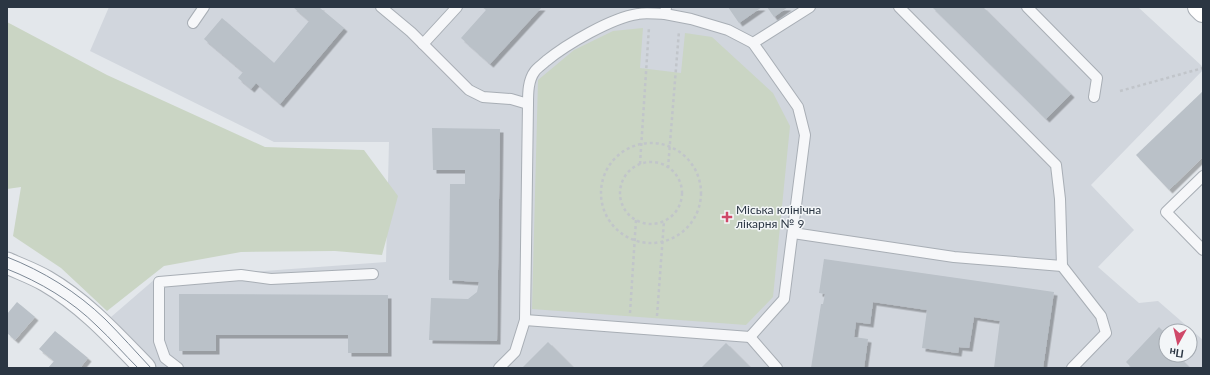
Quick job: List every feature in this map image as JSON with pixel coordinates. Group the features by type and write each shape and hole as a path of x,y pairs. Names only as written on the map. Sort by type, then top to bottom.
{"main road":[{"path":"1199,7 1203,11"}],"street":[{"path":"7,263 46,281 66,294 100,322 145,368"}],"lane":[{"path":"192,23 204,7"},
{"path":"381,7 411,32 470,90 483,96 511,99 528,104"},
{"path":"423,44 456,7"},
{"path":"753,43 810,7"},
{"path":"899,7 1056,165 1060,198 1062,266 1102,316 1106,333 1072,368"},
{"path":"1027,7 1097,78 1094,97"},
{"path":"499,368 515,352 525,320 528,90 531,79 535,71 554,55 593,31 620,18 638,13 650,14 666,10 680,17 728,30 753,43 798,106 804,135 784,299 750,336"},
{"path":"1203,176 1166,212 1203,250"},
{"path":"792,233 954,257 1062,266"},
{"path":"178,368 165,358 159,341 159,282 241,275 271,279 373,274"},
{"path":"525,320 750,336 777,368"}],"path":[{"path":"640,165 650,14"},
{"path":"668,168 680,17"},
{"path":"1120,92 1203,68"},
{"path":"655,142 670,146 687,156 697,171 702,188 701,206 694,222 681,234 665,242 648,244 631,240 616,230 605,216 600,198 602,181 609,165 621,152 637,144 655,142"},
{"path":"653,162 664,165 668,168 673,171 679,180 682,190 682,201 677,211 670,218 660,223 649,224 639,222 630,216 623,207 620,196 621,186 625,176 633,168 653,162"},
{"path":"629,328 636,220"},
{"path":"656,330 664,221"}],"shaded area":[{"name":"Міська клінічна лікарня № 9","path":"109,7 1138,7 1203,67 1203,70 1091,185 1134,230 1098,267 1139,303 1158,301 1183,323 1158,323 1158,363 1198,363 1198,336 1203,340 1203,368 156,368 111,317 155,279 386,262 389,142 274,142 90,51"}],"green space":[{"path":"7,22 107,75 265,147 364,150 398,196 382,255 335,251 241,252 164,266 107,311 61,268 13,236 21,187 7,189"},
{"path":"643,28 640,68 681,73 685,33 712,37 773,93 790,126 773,297 746,325 532,309 538,80 574,50 613,31"}],"building":[{"path":"293,7 321,7 320,8 344,28 280,104 256,83 251,89 238,78 243,72 204,39 222,18 274,63 309,21"},
{"path":"482,7 542,7 490,64 461,38 486,10"},
{"path":"728,7 762,7 739,23"},
{"path":"767,7 788,7 774,17"},
{"path":"932,7 983,7 1071,94 1046,119"},
{"path":"1203,91 1203,157 1169,190 1136,155"},
{"path":"432,128 500,129 497,341 429,340 431,298 468,299 477,292 479,282 449,280 450,184 465,184 465,170 433,170"},
{"path":"824,259 1054,292 1043,368 994,368 1000,321 974,317 969,348 959,347 958,353 922,348 927,310 873,302 870,324 856,322 854,337 868,339 864,368 811,368 821,304 823,304 825,294 819,293"},
{"path":"179,294 388,295 388,353 348,353 348,335 216,335 216,351 179,351"},
{"path":"17,302 35,317 15,340 7,333 7,314"},
{"path":"1158,328 1158,363 1185,363 1190,368 1132,368 1126,362"},
{"path":"55,331 88,358 80,368 48,368 54,361 39,349"},
{"path":"548,342 574,368 522,368"},
{"path":"726,343 751,368 701,368"}],"tram line":[{"path":"7,257 34,269 59,283 83,300 105,319 151,368"},
{"path":"7,269 43,286 77,308 138,368"}],"place":[{"name":"Міська клінічна лікарня № 9","path":"727,217"}]}
